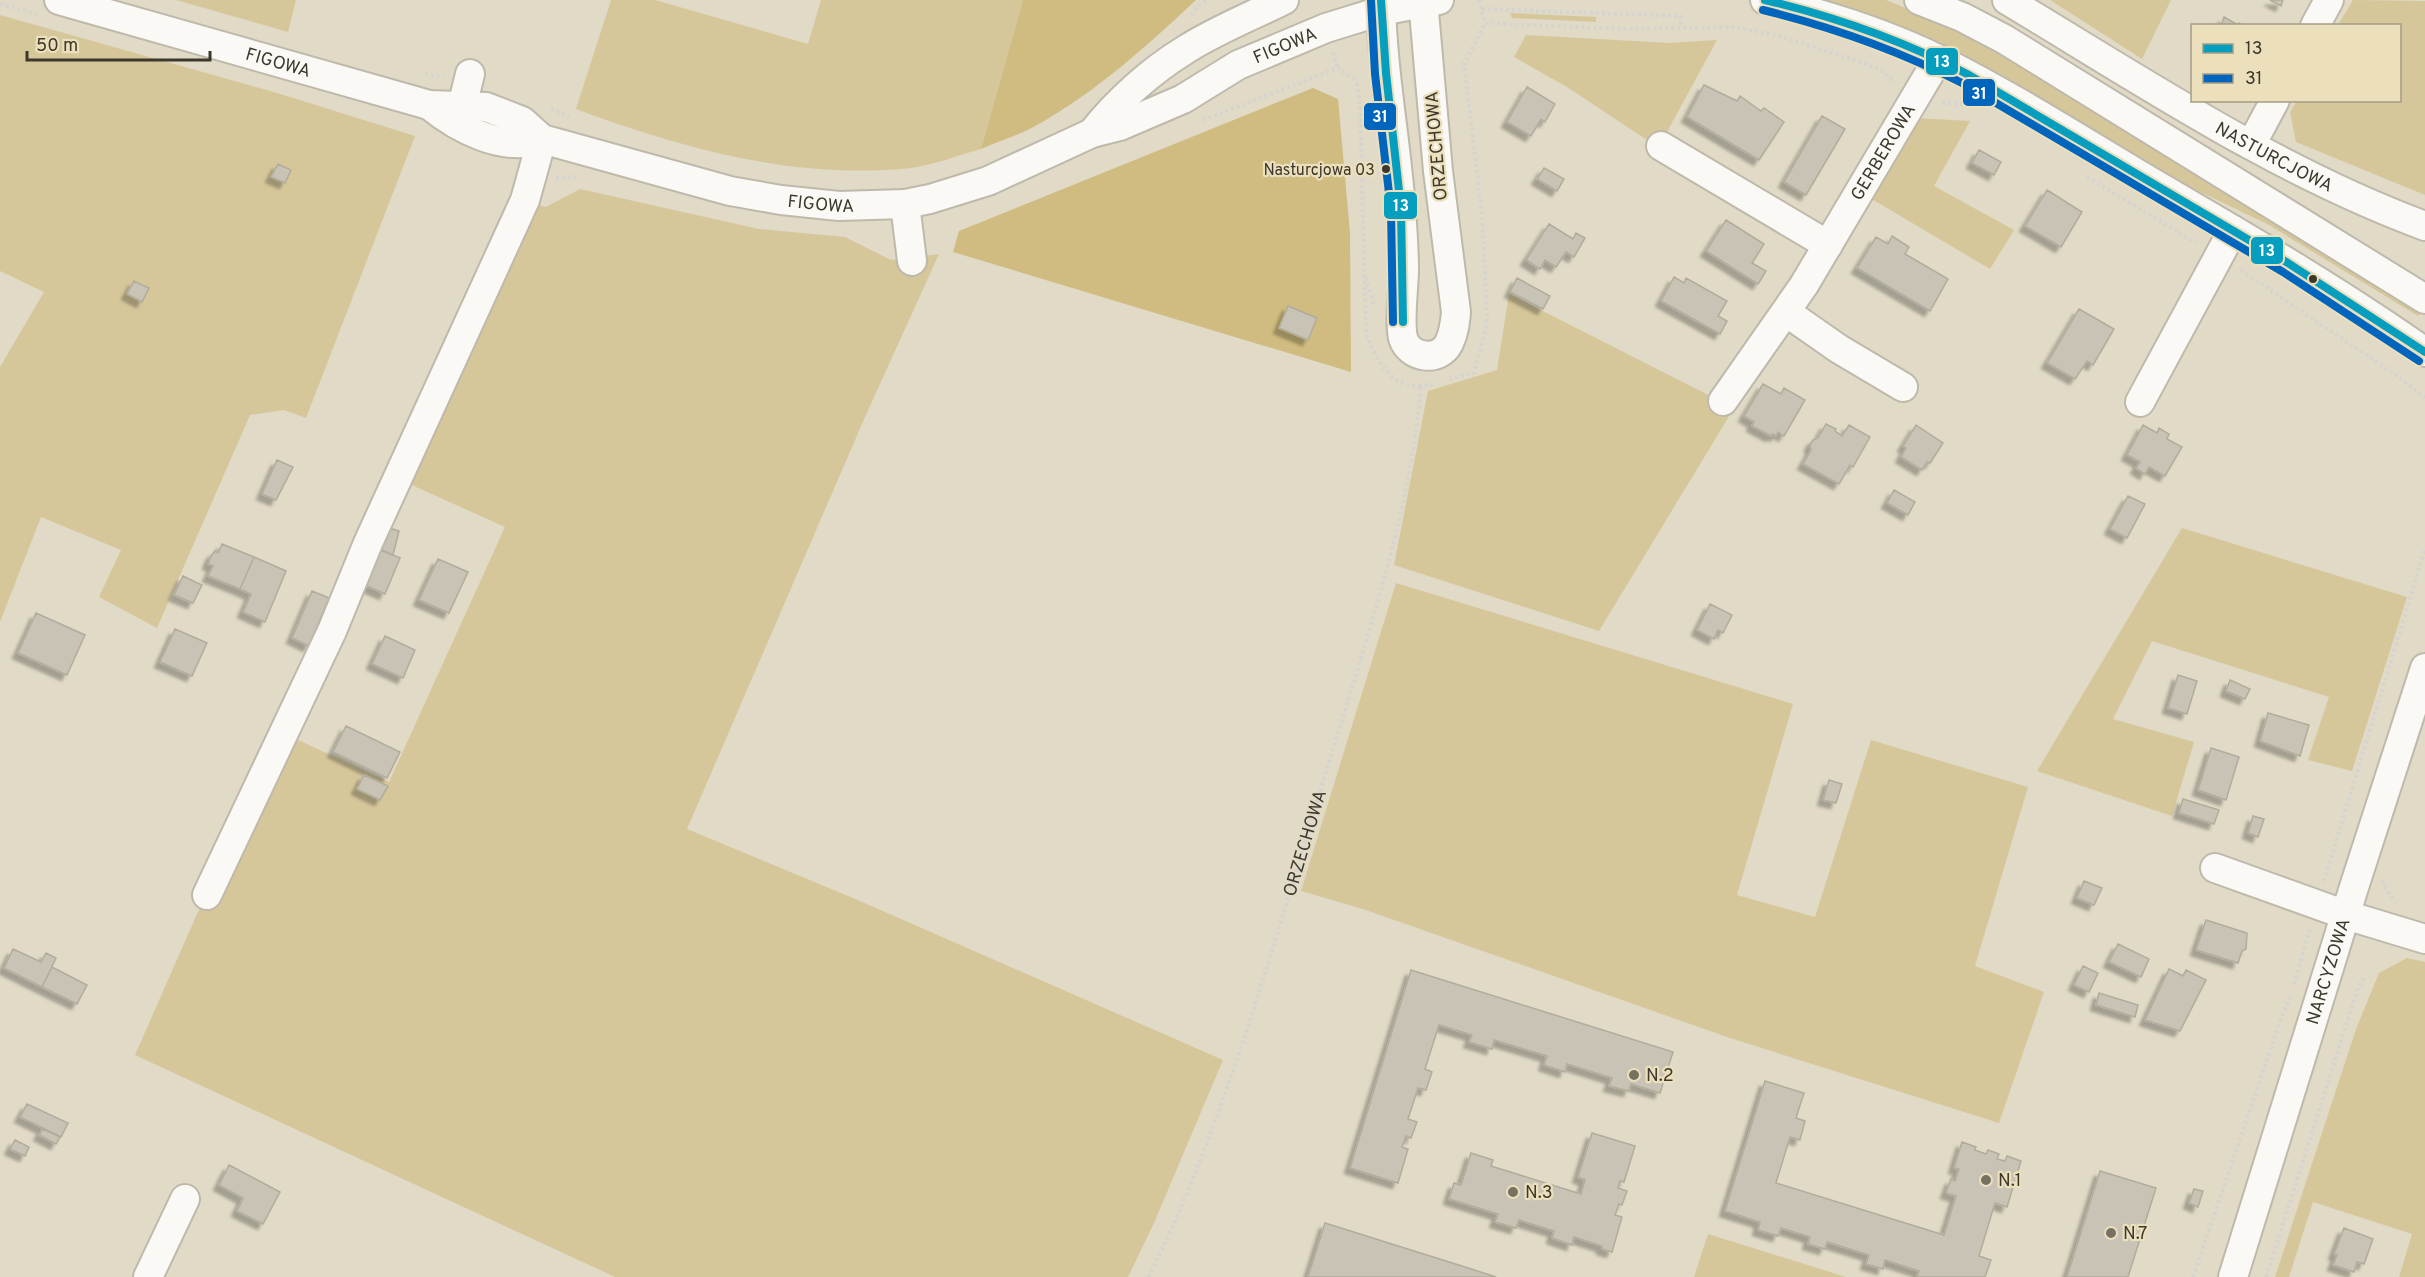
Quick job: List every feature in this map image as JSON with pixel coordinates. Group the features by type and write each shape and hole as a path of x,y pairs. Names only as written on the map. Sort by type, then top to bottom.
{"street":[{"name":"FIGOWA","path":"59,0 429,105 465,96 486,108 522,121 542,139 730,190 781,200 839,206 905,204 930,199 988,181 1092,133 1120,126 1183,99 1238,65 1381,5 1429,1"},
{"name":"FIGOWA","path":"1092,133 1136,87 1185,50 1284,0"},
{"path":"1765,0 1825,15 1881,34 1938,59 2002,93 2377,318 2425,352"},
{"path":"1919,0 1962,17 2004,39 2425,300"},
{"name":"NASTURCJOWA","path":"2007,0 2251,145 2350,194 2425,226"},
{"path":"2316,24 2329,0"},
{"name":"ORZECHOWA","path":"1381,5 1386,77 1400,194 1404,269 1403,337 1413,353 1423,356 1445,349 1449,344 1455,326 1456,312 1438,176 1429,1"},
{"name":"GERBEROWA","path":"1723,401 1786,312 1938,59"},
{"path":"2251,145 2274,102"},
{"path":"207,896 332,631 368,543 525,200 542,139"},
{"path":"1661,146 1828,245"},
{"path":"905,204 912,261"},
{"path":"2140,402 2233,230"},
{"path":"1786,312 1839,349 1903,387"},
{"name":"NARCYZOWA","path":"2233,1277 2425,668"},
{"path":"2215,868 2346,915 2425,939"},
{"path":"148,1277 185,1199"}],"path":[{"path":"1187,20 1206,0"},
{"path":"1479,0 1485,22"},
{"path":"1482,9 1680,16 1681,28"},
{"path":"414,73 465,96"},
{"path":"1357,82 1360,107 1366,333"},
{"path":"541,105 574,119"},
{"name":"ORZECHOWA","path":"1148,1277 1182,1206 1205,1146 1286,903 1388,570 1416,440 1420,396"},
{"path":"2385,878 2383,884 2399,908"},
{"path":"2266,1277 2358,988 2364,977"}],"shaded area":[{"path":"176,0 296,0 288,32"},
{"path":"611,0 655,0 808,44 821,0 1023,0 981,149 920,167 868,171 783,165 740,158 658,137 576,109"},
{"path":"1023,0 1196,0 1140,51 1080,98 1030,129 981,149"},
{"path":"1823,0 1886,0 1974,36 2423,311 2418,316 2269,225 2161,173 1973,60 1910,31"},
{"path":"2050,0 2171,0 2142,59"},
{"path":"2353,0 2425,1 2425,195 2296,142 2290,112 2296,102 2401,102 2401,24 2339,24"},
{"path":"1510,13 1596,17 1596,22 1512,18"},
{"path":"0,15 274,92 415,136 306,418 284,410 250,415 157,628 99,597 121,550 41,517 0,622 0,367 44,292 0,271"},
{"path":"1526,35 1669,43 1717,40 1667,132 1656,146 1567,87 1514,57"},
{"path":"1313,88 1338,99 1350,233 1351,372 953,252 959,231"},
{"path":"1916,118 1970,121 1934,186 2014,230 1990,269 1870,198"},
{"path":"580,189 759,229 845,237 891,260 939,254 865,417 687,829 853,898 1223,1060 1154,1223 1128,1277 615,1277 135,1055 201,905 296,739 389,782 505,527 405,482 532,203 546,207"},
{"path":"1509,294 1734,408 1599,631 1394,565 1428,391 1497,370"},
{"path":"2182,528 2407,597 2352,771 2308,760 2329,697 2152,641 2113,719 2194,742 2172,816 2037,771"},
{"path":"1396,583 1793,704 1737,895 1815,917 1871,740 2028,787 1975,966 2044,992 1999,1123 1730,1038 1363,909 1301,891"},
{"path":"2407,958 2425,962 2425,1277 2399,1277 2412,1234 2313,1202 2289,1277 2275,1277 2356,1029 2379,973"},
{"path":"1708,1234 1846,1277 1694,1277"}],"building":[{"path":"2270,0 2283,0 2281,6"},
{"path":"2224,17 2236,24 2222,24"},
{"path":"1704,85 1737,101 1740,96 1761,111 1764,108 1784,122 1759,160 1687,117"},
{"path":"1527,87 1555,104 1545,122 1541,119 1531,136 1507,122"},
{"path":"1822,116 1845,129 1806,195 1784,182"},
{"path":"1979,150 2001,162 1994,175 1972,163"},
{"path":"278,164 291,170 285,183 271,177"},
{"path":"1544,168 1564,179 1557,191 1537,179"},
{"path":"2047,190 2082,212 2061,247 2025,226"},
{"path":"1726,220 1764,244 1752,263 1766,271 1758,284 1706,251"},
{"path":"1549,224 1573,239 1576,233 1585,238 1574,257 1566,252 1556,267 1545,260 1540,269 1526,260"},
{"path":"1892,236 1909,247 1905,254 1948,279 1930,311 1857,268 1876,237 1888,244"},
{"path":"1674,277 1684,283 1686,278 1727,301 1718,316 1727,321 1720,334 1661,301"},
{"path":"1517,278 1550,296 1543,309 1510,292"},
{"path":"134,281 149,288 142,302 127,294"},
{"path":"1288,306 1317,318 1308,340 1279,328"},
{"path":"2079,309 2114,329 2093,365 2087,361 2075,379 2047,363"},
{"path":"1763,384 1781,394 1784,388 1805,400 1784,436 1778,432 1776,436 1772,434 1771,436 1752,426 1754,422 1744,416"},
{"path":"1826,424 1836,429 1835,431 1842,436 1849,425 1870,437 1853,467 1850,465 1839,484 1803,464 1811,450 1810,445 1818,438"},
{"path":"1916,425 1943,443 1930,463 1927,462 1922,470 1901,457 1906,448 1903,446"},
{"path":"2143,425 2157,433 2159,428 2169,434 2167,439 2182,447 2165,476 2149,467 2145,474 2136,468 2140,462 2127,455"},
{"path":"277,460 293,467 276,500 262,494"},
{"path":"1894,490 1915,502 1908,515 1887,503"},
{"path":"2128,496 2145,504 2127,538 2110,529"},
{"path":"386,527 399,531 393,555 380,549"},
{"path":"222,544 254,557 240,589 208,576 213,566 208,564 211,556 215,551 218,553"},
{"path":"375,548 400,558 385,594 367,586 372,572 366,569"},
{"path":"254,557 286,571 265,622 243,612 251,594 240,589"},
{"path":"438,559 468,572 449,613 419,600"},
{"path":"183,576 202,585 193,603 174,595"},
{"path":"312,591 329,598 309,646 292,638"},
{"path":"1710,604 1732,615 1723,633 1718,630 1714,639 1697,630"},
{"path":"36,613 85,635 67,675 18,653"},
{"path":"175,629 207,643 192,676 160,662"},
{"path":"385,636 415,650 403,678 372,664"},
{"path":"2178,675 2197,681 2187,714 2168,708"},
{"path":"2230,680 2250,689 2245,699 2226,691"},
{"path":"2268,713 2309,725 2300,756 2260,741"},
{"path":"346,726 400,752 387,778 333,752"},
{"path":"2211,748 2239,757 2226,800 2198,790"},
{"path":"364,775 388,786 380,800 357,789"},
{"path":"1829,780 1842,784 1836,803 1823,800"},
{"path":"2183,799 2219,810 2214,824 2179,813"},
{"path":"2253,816 2264,819 2258,837 2248,833"},
{"path":"2084,881 2102,888 2094,905 2077,898"},
{"path":"2206,920 2247,933 2246,949 2242,951 2238,963 2196,950"},
{"path":"2118,944 2149,959 2141,977 2109,962"},
{"path":"13,949 41,962 46,953 56,958 42,987 4,968"},
{"path":"2083,966 2098,973 2089,992 2074,985"},
{"path":"52,967 87,985 77,1004 42,987"},
{"path":"2169,969 2183,976 2186,970 2206,980 2180,1031 2145,1020"},
{"name":"N.2","path":"1411,970 1673,1052 1660,1093 1631,1084 1629,1091 1609,1086 1612,1078 1567,1064 1565,1072 1544,1065 1547,1056 1494,1040 1492,1049 1469,1042 1472,1035 1439,1025 1425,1069 1432,1072 1426,1090 1418,1088 1408,1119 1417,1122 1411,1138 1406,1136 1402,1147 1408,1149 1398,1183 1350,1168"},
{"path":"2099,993 2138,1005 2135,1017 2096,1005"},
{"name":"N.1","path":"1765,1081 1804,1093 1796,1118 1805,1121 1800,1140 1790,1137 1776,1183 1944,1235 1956,1196 1946,1193 1951,1179 1955,1181 1959,1169 1954,1168 1962,1142 1986,1154 1988,1150 1999,1154 1997,1159 2005,1161 2007,1156 2021,1161 2007,1207 1995,1203 1979,1256 1991,1260 1985,1277 1917,1277 1919,1271 1885,1260 1883,1269 1866,1264 1869,1255 1827,1242 1825,1249 1808,1244 1810,1237 1781,1228 1778,1236 1758,1230 1760,1222 1725,1211"},
{"path":"27,1104 68,1123 61,1137 20,1117"},
{"path":"43,1129 60,1137 56,1144 39,1135"},
{"name":"N.3","path":"1592,1133 1635,1146 1624,1182 1620,1181 1618,1188 1627,1191 1615,1215 1622,1217 1612,1252 1602,1249 1602,1246 1574,1237 1572,1245 1552,1238 1554,1231 1519,1220 1516,1228 1495,1222 1498,1214 1449,1199 1454,1183 1461,1185 1471,1153 1493,1160 1491,1166 1581,1194 1585,1180 1578,1177"},
{"path":"15,1140 29,1147 25,1156 10,1149"},
{"path":"229,1165 280,1192 263,1224 237,1211 243,1198 219,1185"},
{"name":"N.7","path":"2100,1171 2156,1188 2128,1277 2067,1277"},
{"path":"2194,1189 2203,1191 2198,1207 2189,1203"},
{"path":"1325,1223 1465,1267 1496,1277 1308,1277"},
{"path":"2344,1228 2373,1239 2364,1264 2357,1262 2354,1272 2333,1265 2337,1255 2334,1254"}],"transit line":[{"name":"31","path":"1371,0 1375,74 1391,210 1393,322"},
{"name":"13","path":"1381,0 1386,73 1401,209 1403,322"},
{"name":"13","path":"1765,0 1868,31 1918,50 1967,74 2288,263 2425,352"},
{"name":"31","path":"1763,10 1864,40 1962,83 2283,272 2419,361"}],"place":[{"name":"Nasturcjowa 03","path":"1386,169"},
{"name":"N.2","path":"1634,1075"},
{"name":"N.1","path":"1986,1180"},
{"name":"N.3","path":"1513,1192"},
{"name":"N.7","path":"2111,1233"}]}
